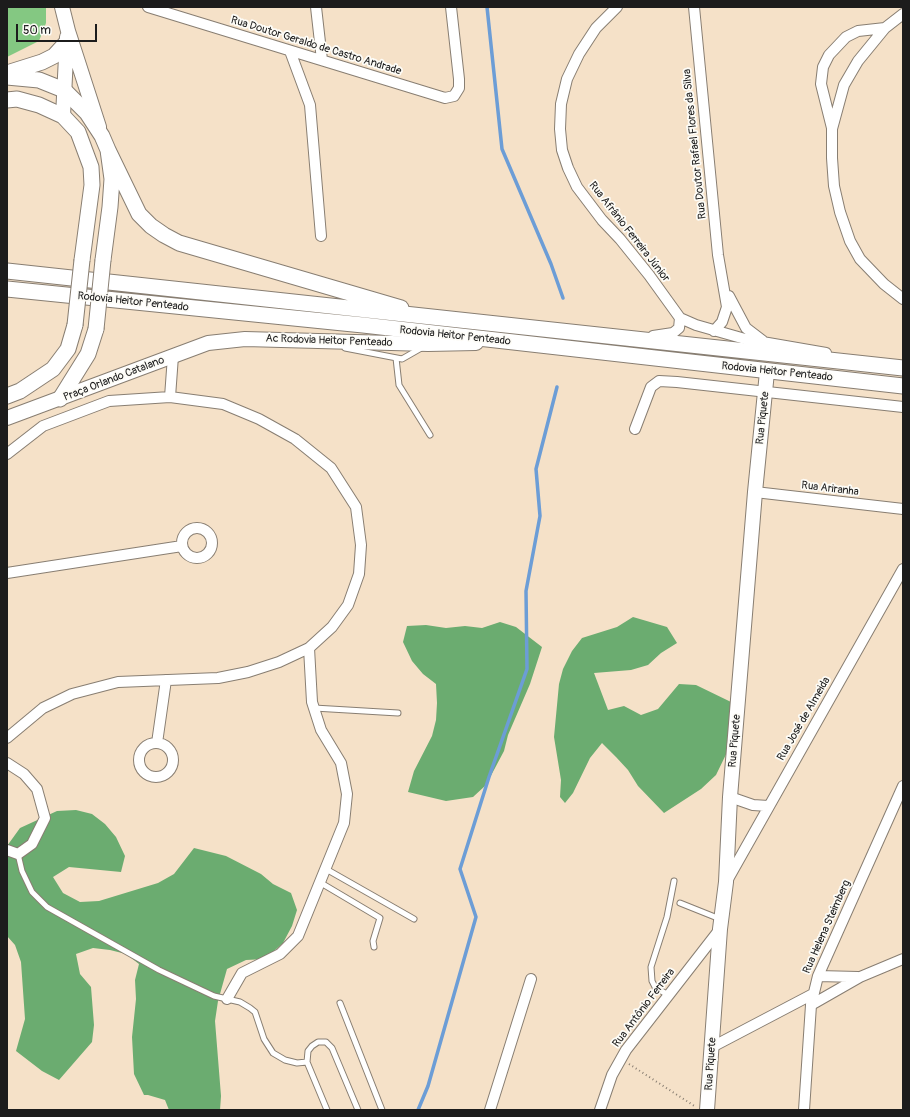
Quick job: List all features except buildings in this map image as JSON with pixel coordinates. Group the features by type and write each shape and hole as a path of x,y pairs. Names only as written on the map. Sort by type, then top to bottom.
{"main road":[{"path":"7,73 54,56 67,38"},
{"path":"7,77 39,80 64,90 87,114 102,136 139,214 150,226 179,243 438,319"},
{"path":"7,100 17,99 39,105 63,116 78,132 92,167 92,185 75,325 68,349 53,369 20,391 7,396"},
{"path":"60,399 88,354 96,328 112,179 108,150"},
{"name":"Rodovia Heitor Penteado","path":"7,271 438,319 903,368"},
{"name":"Rodovia Heitor Penteado","path":"7,289 512,342 767,372 903,386"}],"street":[{"path":"62,7 67,38 102,136"},
{"name":"Rua Doutor Geraldo de Castro Andrade","path":"148,7 445,98 454,96 459,88 451,7"},
{"path":"316,7 322,60"},
{"name":"Rua Doutor Rafael Flores da Silva","path":"694,7 718,255 727,307 726,315 714,331"},
{"name":"Rua Afrânio Ferreira Júnior","path":"614,9 596,28 579,54 567,79 561,104 560,128 562,150 568,168 577,187 602,220 620,239 649,275 680,318"},
{"path":"832,129 844,85 858,61 885,28 903,14"},
{"path":"885,28 858,31 846,37 829,55 823,67 821,84 832,129 834,186 840,212 850,240 860,259 884,284 903,299"},
{"path":"63,116 67,38"},
{"path":"290,51 310,105 321,236"},
{"name":"Rua Doutor Rafael Flores da Silva","path":"722,279 746,328 766,344"},
{"path":"628,339 673,333 679,328 680,318 714,331 766,344 825,352 862,364"},
{"name":"Ac Rodovia Heitor Penteado","path":"173,356 208,343 245,339 428,344 512,342"},
{"name":"Praça Orlando Catalano","path":"7,418 173,356 170,397 109,401 74,413 43,426 7,454"},
{"name":"Rua Piquete","path":"707,1110 720,924 726,882 730,797 755,492 767,372"},
{"path":"634,429 651,387 656,382 677,382 903,407"},
{"path":"7,738 43,708 72,694 118,682 218,678 248,672 279,662 309,648 332,627 348,605 359,574 362,545 356,507 331,468 295,439 260,419 223,404 170,397"},
{"name":"Rua Ariranha","path":"755,492 903,509"},
{"path":"7,573 182,546"},
{"name":"Rua José de Almeida","path":"726,882 903,569"},
{"path":"227,998 242,973 280,954 298,936 321,883 344,823 347,794 341,763 320,730 314,708 310,678 309,648"},
{"path":"157,743 166,680"},
{"path":"7,763 24,774 37,789 45,818 32,844 18,854 7,850"},
{"name":"Rua Helena Steimberg","path":"804,1110 813,994 818,976 903,786"},
{"path":"730,797 753,806 768,806"},
{"name":"Rua Antônio Ferreira","path":"600,1110 612,1076 621,1059 720,924"},
{"path":"812,1005 860,977 903,959"},
{"path":"818,976 860,977"},
{"path":"490,1110 531,979"},
{"path":"712,1047 813,994"}],"lane":[{"path":"310,341 396,358 408,357 428,344"},
{"path":"396,358 399,385 430,435"},
{"path":"314,708 398,713"},
{"path":"18,854 22,871 32,892 46,907 158,970 214,996 240,1002 255,1012 264,1039 273,1053 285,1060 297,1063 307,1062"},
{"path":"326,869 414,919"},
{"path":"668,995 655,986 652,981 651,967 667,917 674,882"},
{"path":"321,883 380,918 373,941 374,947"},
{"path":"680,903 720,924"},
{"path":"340,1003 382,1110"},
{"path":"327,1110 307,1062 308,1051 318,1042 326,1042 332,1048 358,1110"}],"path":[{"path":"621,1059 700,1110"}],"green space":[{"path":"7,7 46,7 46,23 39,41 7,57"},
{"path":"633,617 667,627 677,643 661,653 648,665 631,670 594,673 608,710 624,706 641,715 658,709 679,684 696,685 731,702 739,721 733,740 716,775 701,789 664,813 638,786 628,770 602,743 590,758 573,793 565,803 560,797 561,780 554,737 559,684 563,669 572,651 582,638 617,627"},
{"path":"500,622 516,627 542,647 530,684 508,735 504,751 486,785 473,797 446,801 408,792 414,771 432,736 436,720 437,703 436,684 423,674 412,661 403,642 407,626 426,625 446,628 465,626 482,628"},
{"path":"76,810 92,814 105,824 116,837 125,856 121,872 69,867 53,877 63,893 80,902 99,901 158,883 174,874 194,848 226,856 261,874 273,884 291,893 297,910 292,926 283,943 265,959 246,960 227,969 218,1001 215,1021 221,1096 220,1110 169,1110 165,1100 144,1095 134,1074 132,1037 136,999 135,980 139,964 126,954 93,948 76,954 80,974 91,987 94,1025 92,1042 59,1080 42,1071 16,1051 25,1019 21,962 15,945 7,936 7,846 20,828 57,811"}],"waterway":[{"path":"487,7 502,149 551,264 563,298"},
{"path":"418,1110 428,1086 476,917 460,869 489,777 527,669 526,591 540,516 536,469 557,387"}]}
